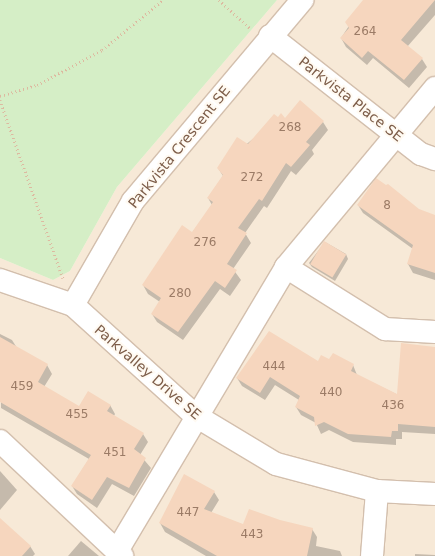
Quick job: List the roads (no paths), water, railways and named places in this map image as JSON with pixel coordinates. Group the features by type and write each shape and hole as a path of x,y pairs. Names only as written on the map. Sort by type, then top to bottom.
{"street":[{"name":"Parkvista Crescent SE","path":"73,305 133,201 270,36 302,0"},
{"name":"Parkvista Place SE","path":"270,36 421,154 435,159"},
{"path":"0,441 120,554 196,416 286,267 395,134 435,88"},
{"path":"286,267 385,329 435,332"},
{"name":"Parkvalley Drive SE","path":"0,280 73,305 196,416 276,464 377,491 435,494"},
{"path":"372,556 377,491"}]}
